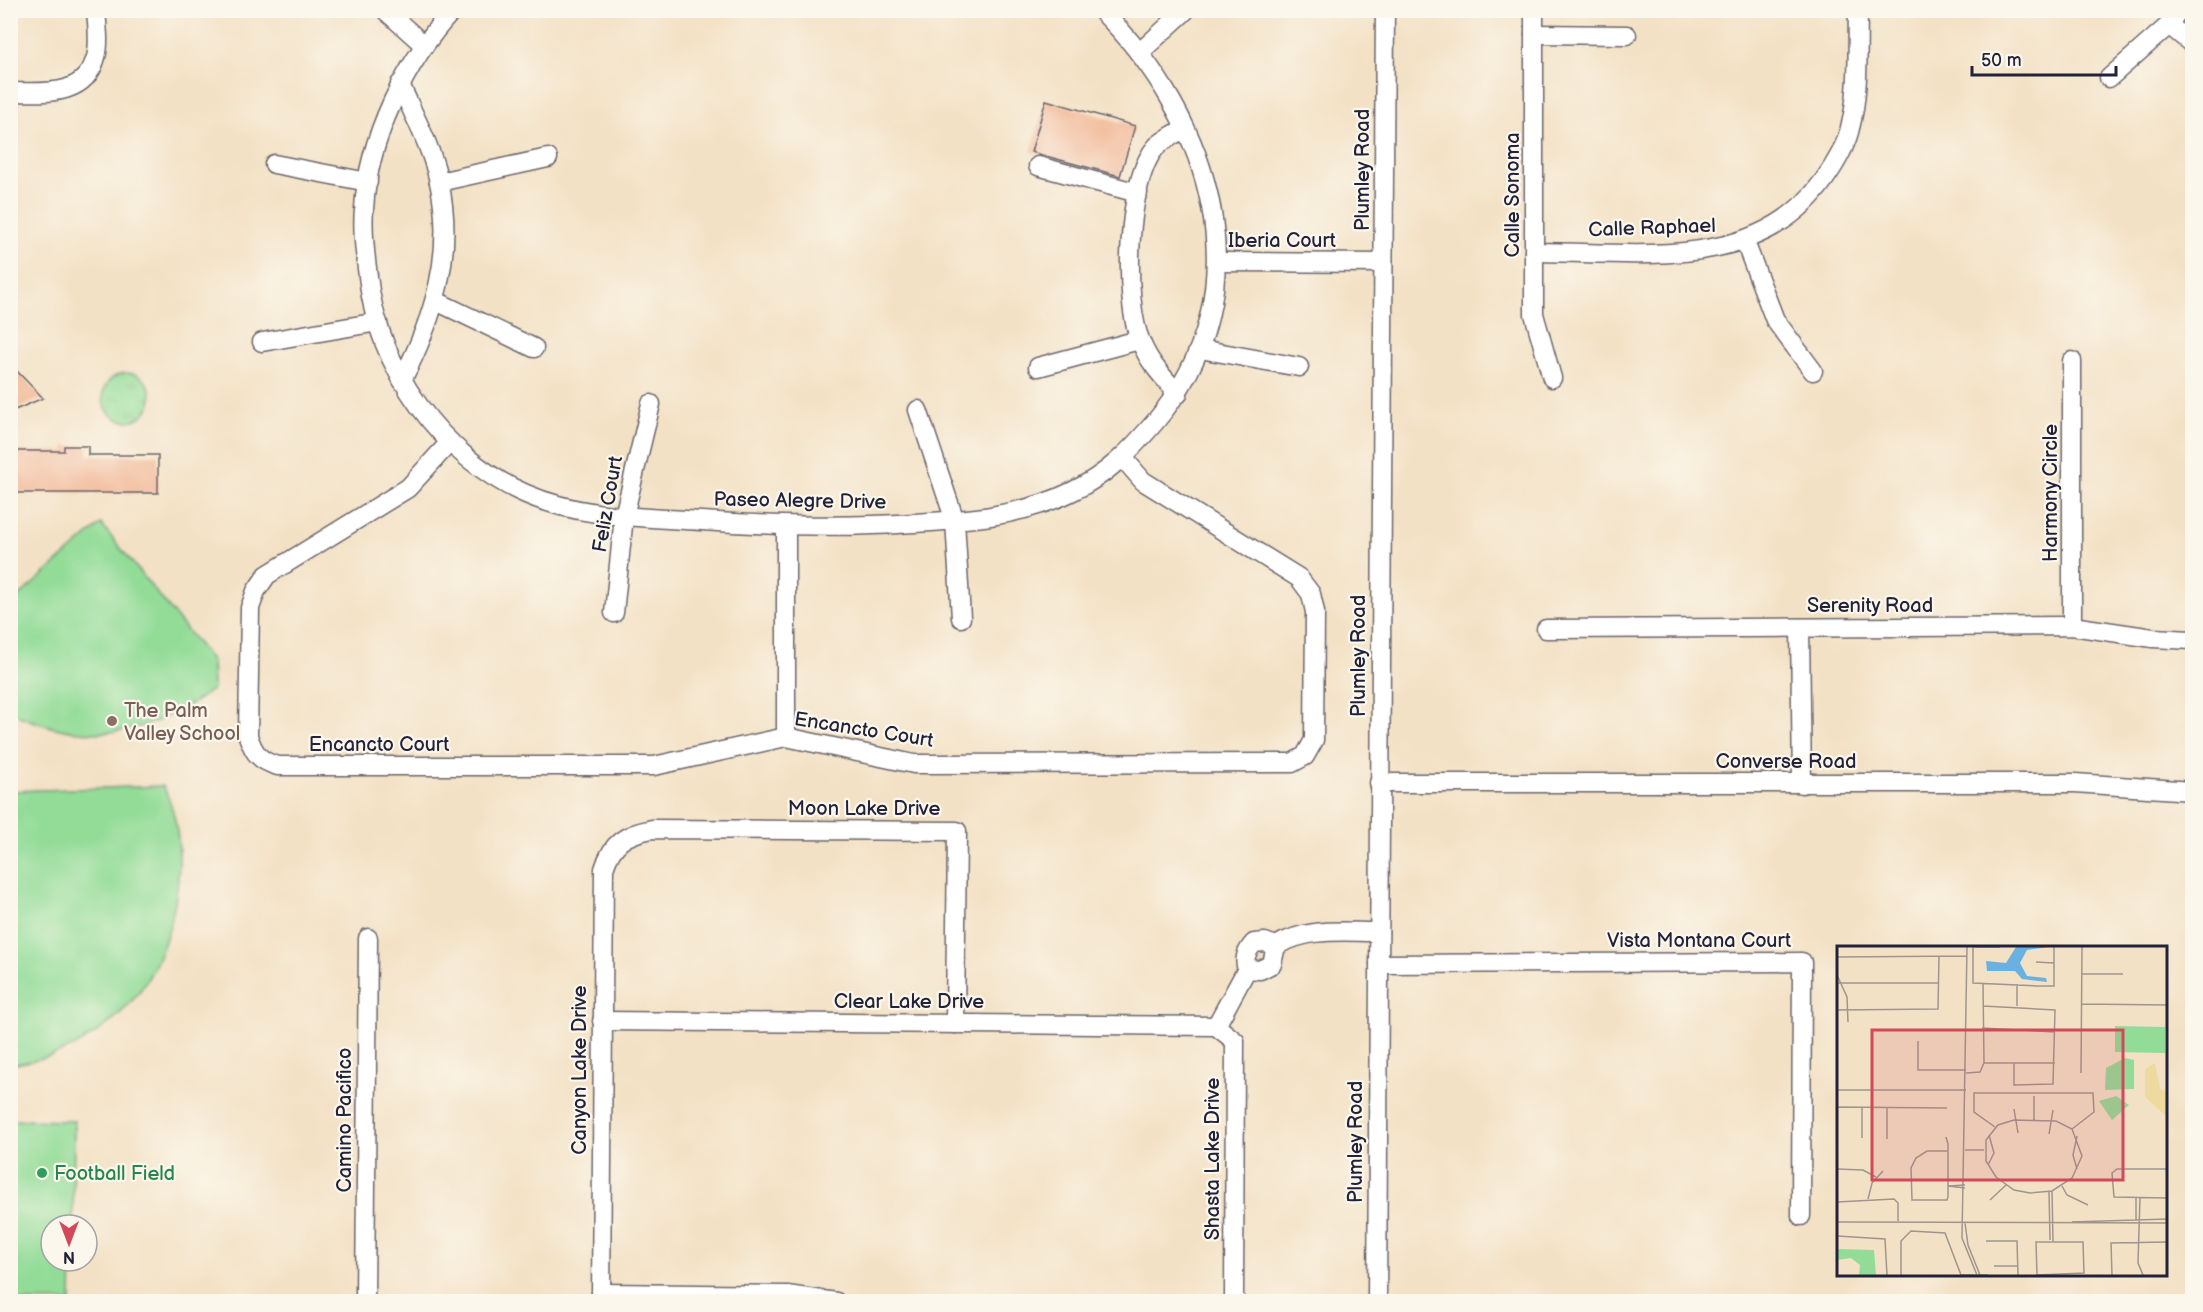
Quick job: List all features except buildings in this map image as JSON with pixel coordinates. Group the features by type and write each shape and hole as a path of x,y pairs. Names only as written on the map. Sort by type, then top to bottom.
{"street":[{"path":"10,92 55,92 73,88 88,75 97,56 96,10"},
{"path":"385,10 424,45"},
{"name":"Paseo Alegre Drive","path":"453,10 424,45 400,84 377,146 364,209 369,288 378,322 402,380 417,405 450,442 490,475 525,494 580,510 624,516 786,527 955,521 997,516 1041,504 1099,477 1124,459 1178,394 1200,349 1213,304 1217,262 1214,221 1204,178 1184,128 1165,92 1138,53 1101,10"},
{"path":"1138,53 1186,10"},
{"name":"Plumley Road","path":"1377,1302 1385,10"},
{"name":"Calle Sonoma","path":"1534,10 1534,314 1552,378"},
{"name":"Calle Raphael","path":"1534,252 1684,252 1716,249 1745,242 1783,221 1814,194 1836,162 1849,134 1856,98 1858,10"},
{"path":"2109,78 2173,18 2193,44"},
{"path":"1534,34 1627,35"},
{"path":"400,84 431,155 439,182 444,218 444,255 436,301 423,339 402,380"},
{"path":"1178,394 1151,363 1139,340 1132,306 1130,268 1131,233 1144,170 1156,147 1184,128"},
{"path":"439,182 548,158"},
{"path":"274,164 368,182"},
{"path":"1038,166 1138,193"},
{"path":"1745,242 1775,320 1813,371"},
{"name":"Iberia Court","path":"1217,262 1383,263"},
{"path":"436,301 534,348"},
{"path":"262,342 378,322"},
{"path":"1038,367 1139,340"},
{"path":"1200,349 1299,367"},
{"name":"Harmony Circle","path":"2072,361 2072,626"},
{"name":"Feliz Court","path":"614,613 624,516 651,404"},
{"path":"918,410 955,521 961,618"},
{"name":"Encancto Court","path":"450,442 408,488 267,575 256,591 250,608 248,736 254,753 264,762 278,766 654,766 786,737 914,764 1292,763 1305,756 1314,740 1315,612 1311,594 1299,578 1143,481 1124,459"},
{"path":"786,527 786,737"},
{"name":"Serenity Road","path":"1546,629 2072,626 2153,638 2193,640"},
{"path":"1800,628 1802,784"},
{"name":"Converse Road","path":"1379,783 2075,783 2193,791"},
{"name":"Moon Lake Drive","path":"617,842 632,833 652,829 957,831 955,1024"},
{"name":"Canyon Lake Drive","path":"601,1297 604,869 608,855 617,842"},
{"path":"1216,1026 1247,969 1244,962 1247,951 1254,943 1265,942 1276,946 1292,937 1310,932 1379,932"},
{"name":"Camino Pacifico","path":"365,1302 368,938"},
{"name":"Vista Montana Court","path":"1379,964 1802,962 1801,1216"},
{"name":"Clear Lake Drive","path":"602,1021 1216,1026"},
{"name":"Shasta Lake Drive","path":"1216,1026 1235,1041 1234,1302"},
{"path":"601,1297 787,1295 836,1302"}],"green space":[{"path":"127,373 144,380 151,397 144,414 127,421 110,414 103,397 110,380"},
{"path":"101,524 212,661 213,689 165,718 140,727 115,732 90,733 64,730 11,712 11,603"},
{"path":"163,786 172,808 177,832 178,884 167,935 147,980 121,1012 105,1027 79,1044 51,1056 11,1065 11,791"},
{"name":"Football Field","path":"11,1120 74,1121 73,1213 39,1213 39,1273 72,1273 71,1301 11,1301"}],"place":[{"name":"The Palm Valley School","path":"112,721"},
{"name":"Football Field","path":"42,1173"}]}
